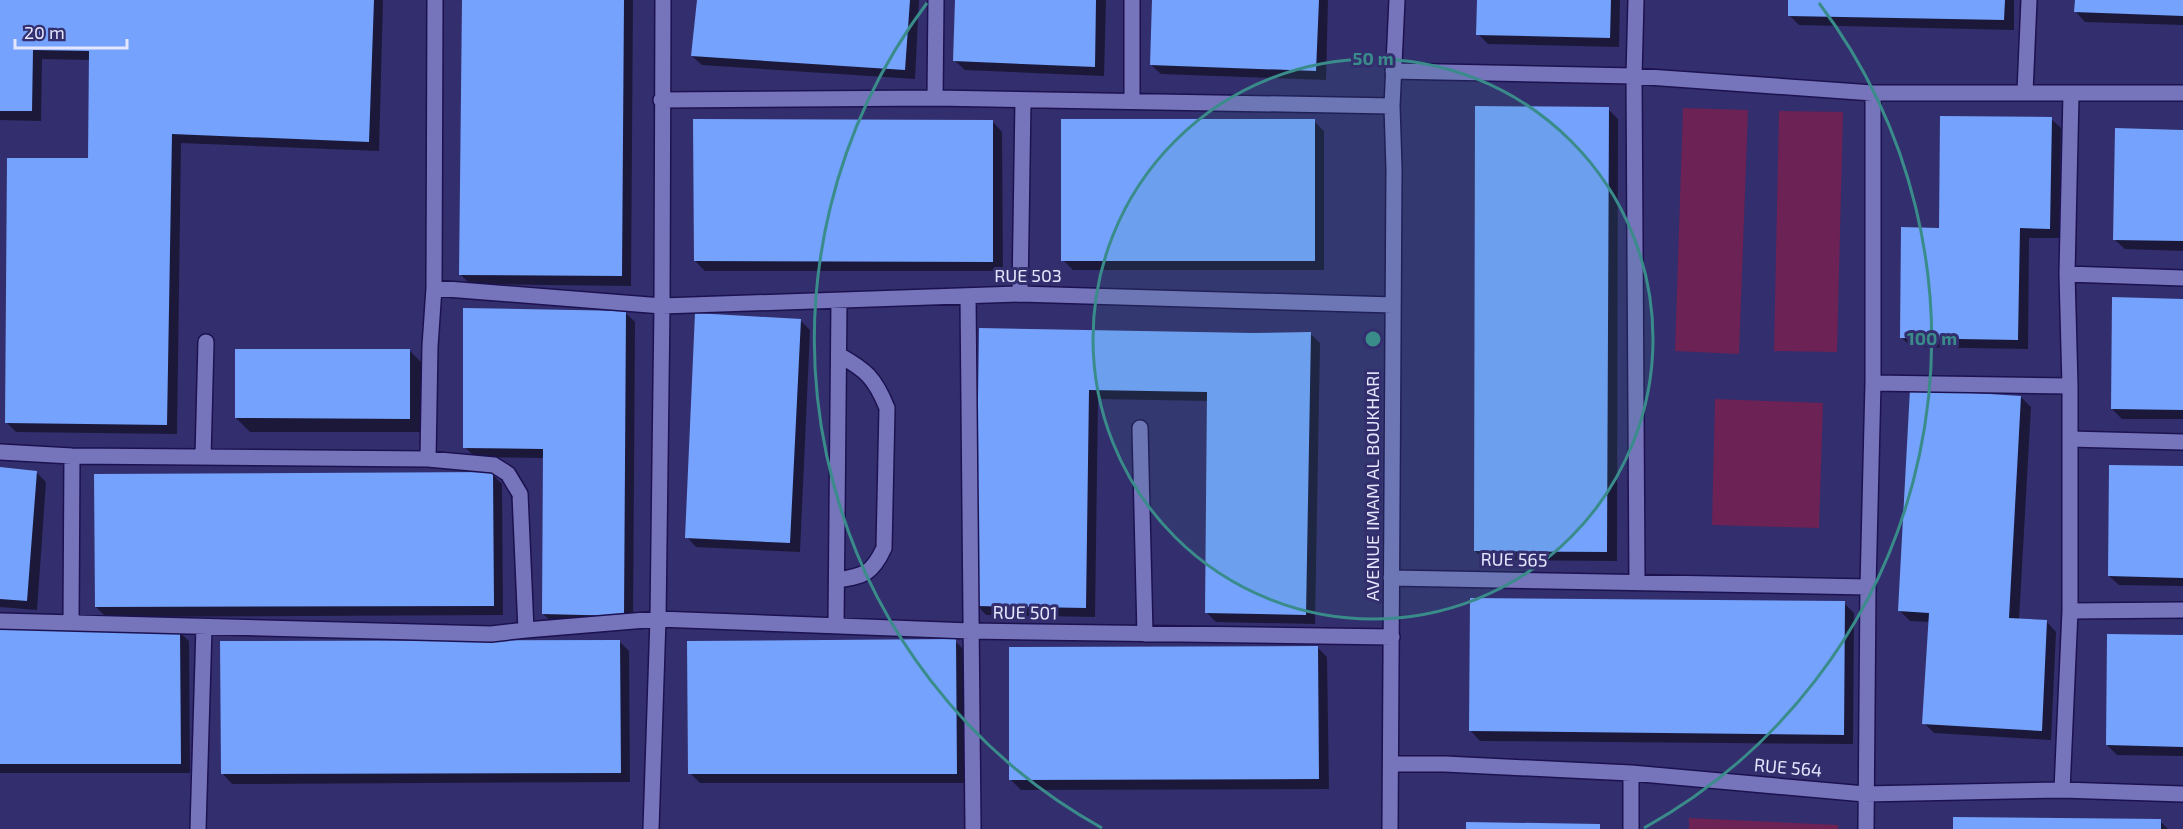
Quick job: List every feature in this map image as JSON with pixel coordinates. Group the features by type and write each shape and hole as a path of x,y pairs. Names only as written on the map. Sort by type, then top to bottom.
{"street":[{"path":"428,459 430,346 434,288 435,0"},
{"path":"651,829 658,619 663,0"},
{"path":"935,98 936,0"},
{"path":"1132,0 1132,101"},
{"name":"AVENUE IMAM AL BOUKHARI","path":"1390,829 1394,169 1392,106 1397,0"},
{"path":"1636,0 1634,76 1637,582"},
{"path":"2025,92 2029,0"},
{"path":"1393,71 1634,76 1873,93 2183,93"},
{"path":"1866,829 1873,382 1873,93"},
{"path":"2062,790 2070,611 2070,387 2067,274 2072,94"},
{"path":"661,100 935,98 1392,106"},
{"path":"1020,294 1023,100"},
{"path":"2067,274 2183,278"},
{"name":"RUE 503","path":"434,288 662,306 1020,294 1393,305"},
{"path":"968,296 973,829"},
{"path":"836,625 839,301"},
{"path":"203,457 207,342"},
{"path":"837,580 858,577 876,566 884,548 887,408 879,389 863,368 838,355"},
{"path":"1873,382 2070,387"},
{"path":"1140,428 1145,634"},
{"path":"2070,439 2183,442"},
{"path":"0,452 72,456 428,459 494,465 508,474 520,494 526,630"},
{"path":"71,623 72,456"},
{"name":"RUE 565","path":"1391,578 1868,587"},
{"path":"2070,611 2183,610"},
{"name":"RUE 501","path":"0,621 491,634 658,619 970,632 1392,637"},
{"path":"198,829 204,627"},
{"name":"RUE 564","path":"1391,764 1445,764 1631,773 1865,794 2062,790 2183,794"},
{"path":"1631,773 1631,829"}],"shaded area":[{"path":"1683,108 1748,110 1739,354 1675,351"},
{"path":"1779,111 1843,112 1837,352 1774,351"},
{"path":"1715,399 1823,403 1819,528 1712,525"},
{"path":"1689,818 1838,825 1838,829 1689,829"}],"building":[{"path":"0,0 374,0 369,142 172,134 167,425 5,423 7,158 88,158 89,51 33,50 32,111 0,111"},
{"path":"462,0 624,0 622,276 459,275"},
{"path":"697,0 910,0 905,70 691,56"},
{"path":"955,0 1096,0 1095,67 953,61"},
{"path":"1152,0 1319,0 1316,71 1150,65"},
{"path":"1477,0 1611,0 1610,38 1476,35"},
{"path":"1788,0 2005,0 2004,20 1788,16"},
{"path":"2075,0 2183,0 2183,16 2074,12"},
{"path":"1475,106 1609,107 1607,552 1474,551"},
{"path":"1940,116 2052,117 2050,229 2020,228 2018,340 1900,338 1901,227 1939,228"},
{"path":"693,119 993,120 993,262 694,261"},
{"path":"1061,119 1315,119 1315,261 1061,261"},
{"path":"2115,128 2183,130 2183,241 2113,240"},
{"path":"2112,297 2183,299 2183,410 2111,409"},
{"path":"463,308 626,311 624,616 542,614 543,449 463,448"},
{"path":"695,313 801,319 790,543 685,538"},
{"path":"979,328 1311,332 1306,615 1205,613 1207,392 1089,390 1086,608 975,606"},
{"path":"235,349 410,349 410,419 235,418"},
{"path":"1910,389 2021,396 2009,618 2047,620 2042,731 1922,724 1929,613 1898,611"},
{"path":"2109,465 2183,466 2183,578 2108,576"},
{"path":"0,467 37,471 27,601 0,599"},
{"path":"493,472 494,606 95,607 94,474"},
{"path":"1470,598 1845,601 1844,735 1469,731"},
{"path":"0,630 180,630 181,764 0,764"},
{"path":"2107,634 2183,635 2183,747 2106,745"},
{"path":"956,639 957,774 688,774 687,641"},
{"path":"620,640 621,773 221,774 220,641"},
{"path":"1318,646 1319,779 1009,780 1009,647"},
{"path":"1953,817 2161,819 2161,829 1953,829"},
{"path":"1466,822 1600,824 1600,829 1466,829"}]}
